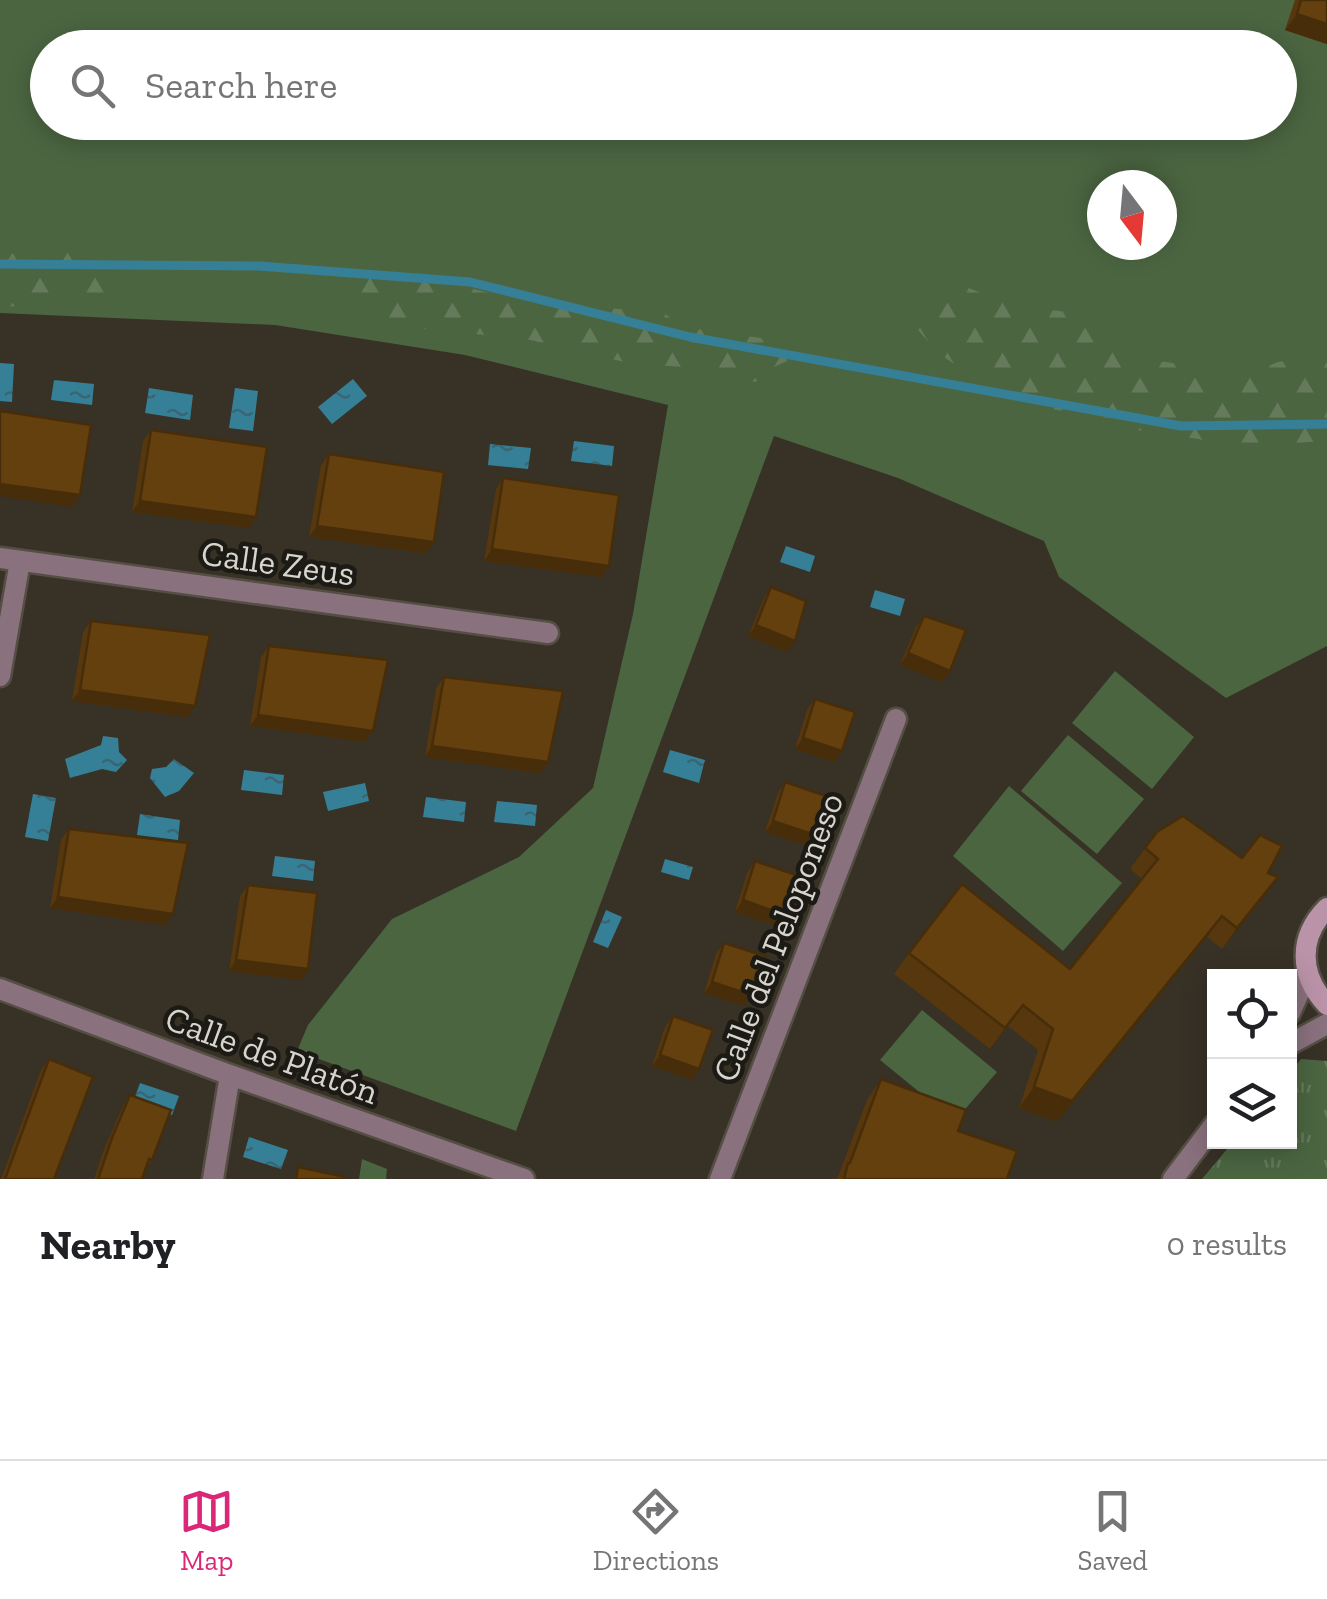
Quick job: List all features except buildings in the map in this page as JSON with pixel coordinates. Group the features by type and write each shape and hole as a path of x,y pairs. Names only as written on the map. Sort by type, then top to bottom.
{"main road":[{"path":"1327,908 1308,936 1304,956 1307,975 1327,1004"}],"street":[{"name":"Calle Zeus","path":"10,560 548,633"},
{"path":"0,676 10,560"},
{"name":"Calle del Peloponeso","path":"720,1179 896,719"},
{"path":"1297,997 1307,975"},
{"name":"Calle de Platón","path":"0,989 230,1076 524,1179"},
{"path":"1297,1040 1327,1024"},
{"path":"213,1179 230,1076"},
{"path":"1173,1179 1207,1134"}],"green space":[{"path":"0,0 1327,0 1327,646 1226,698 1059,577 1044,541 898,478 774,436 516,1131 297,1051 308,1025 392,919 519,857 593,788 633,614 668,405 465,355 275,325 0,313"},
{"path":"65,248 80,261 135,276 142,288 123,303 96,302 66,282 32,307 0,306 0,255"},
{"path":"350,276 462,286 517,300 664,313 683,327 782,341 789,360 770,369 761,381 729,384 710,369 629,363 526,339 406,327 373,310 337,299 333,280"},
{"path":"966,287 1012,305 1083,314 1138,358 1249,374 1278,362 1327,353 1327,442 1257,453 1232,450 1199,439 1145,432 1088,415 1017,403 1007,391 1011,376 974,372 948,360 902,311 928,295"},
{"path":"1115,671 1194,737 1152,789 1072,723"},
{"path":"1068,735 1144,799 1097,854 1021,791"},
{"path":"1009,786 1122,883 1063,951 953,856"},
{"path":"922,1010 997,1072 955,1121 880,1060"},
{"path":"1301,1059 1327,1061 1327,1179 1202,1179 1227,1149 1297,1149 1297,1064"},
{"path":"362,1159 387,1169 386,1179 359,1179"}],"water":[{"path":"0,363 14,364 12,402 0,401"},
{"path":"353,379 367,396 332,424 318,407"},
{"path":"54,380 94,384 92,405 51,400"},
{"path":"149,388 193,395 190,420 145,413"},
{"path":"235,388 258,391 253,431 229,428"},
{"path":"574,441 614,446 612,466 571,461"},
{"path":"490,444 531,448 528,469 488,465"},
{"path":"786,546 815,556 810,572 780,562"},
{"path":"875,590 905,599 900,616 870,607"},
{"path":"103,736 118,738 119,752 127,760 116,772 102,769 70,778 65,759 101,745"},
{"path":"670,750 705,760 699,783 663,772"},
{"path":"174,759 194,773 179,791 165,797 150,778 152,769 166,767"},
{"path":"244,770 284,775 282,795 241,790"},
{"path":"365,783 369,801 328,811 323,792"},
{"path":"33,794 56,798 48,841 25,837"},
{"path":"426,797 466,802 464,822 423,817"},
{"path":"497,801 537,805 535,826 494,822"},
{"path":"140,814 180,820 178,840 137,835"},
{"path":"275,856 315,861 313,881 272,876"},
{"path":"665,859 693,867 689,880 661,872"},
{"path":"606,910 622,917 608,948 593,942"},
{"path":"140,1083 179,1096 172,1115 133,1102"},
{"path":"249,1137 288,1150 281,1169 243,1157"}],"waterway":[{"path":"0,264 259,266 470,282 690,337 1181,426 1327,424"}]}
